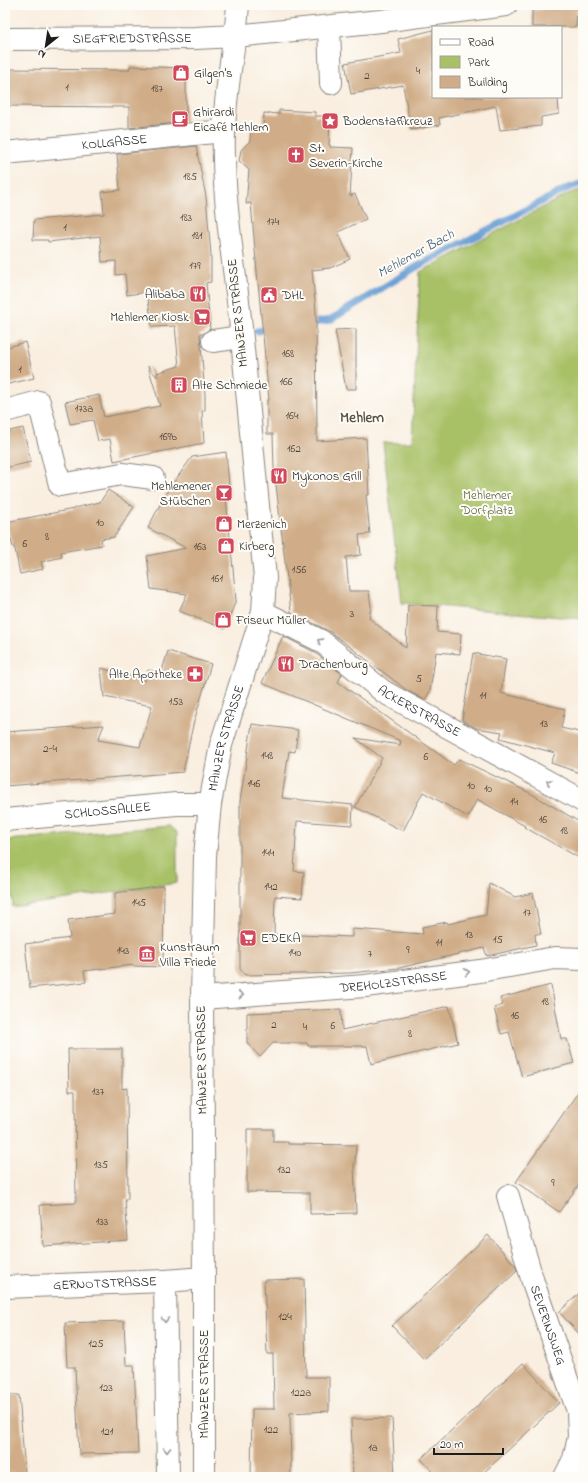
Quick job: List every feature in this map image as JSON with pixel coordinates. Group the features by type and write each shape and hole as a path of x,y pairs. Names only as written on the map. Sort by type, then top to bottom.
{"street":[{"name":"MAINZER STRASSE","path":"204,1477 202,998 205,856 210,804 221,745 263,612 265,578 241,337 225,196 224,131 228,83 236,36 238,5"},
{"name":"SIEGFRIEDSTRASSE","path":"5,39 194,38 236,36 506,5"},
{"path":"329,26 331,83"},
{"name":"KOLLGASSE","path":"5,153 224,131"},
{"path":"213,341 241,337"},
{"path":"5,411 39,402 60,485 122,474 153,478"},
{"name":"ACKERSTRASSE","path":"263,612 321,642 384,692 583,801"},
{"name":"SCHLOSSALLEE","path":"5,820 176,804 210,804"},
{"name":"DREHOLZSTRASSE","path":"202,998 366,986 556,958 583,959"},
{"name":"SEVERINSWEG","path":"508,1196 533,1282 578,1411 579,1437 574,1459 565,1477"},
{"name":"GERNOTSTRASSE","path":"5,1287 165,1281 204,1278"},
{"path":"165,1281 168,1477"}],"green space":[{"name":"Mehlemer Dorfplatz","path":"583,189 583,619 402,603 383,443 412,442 420,272 570,193"},
{"path":"169,826 177,833 177,883 13,907 7,840"}],"building":[{"path":"577,6 576,27 532,26 532,10"},
{"path":"432,30 432,98 558,98 559,114 541,117 541,126 500,130 496,106 439,118 440,125 411,130 403,85 351,94 345,63 401,53 398,39"},
{"path":"130,66 186,68 186,122 129,128 129,107 5,106 5,69 129,70"},
{"path":"279,110 315,112 315,116 330,116 330,147 353,148 350,196 355,194 366,219 338,232 350,259 330,268 312,270 316,312 317,441 366,438 369,495 366,495 370,534 359,535 361,555 346,557 349,591 369,591 371,607 369,618 406,648 408,605 438,606 437,632 461,634 460,654 436,652 430,691 425,700 408,691 329,631 291,612 274,468 273,434 267,434 267,400 269,400 251,203 246,204 249,170 239,161 241,150 250,141 251,128 263,128 264,113 279,114"},
{"path":"196,146 206,197 211,255 211,282 206,283 210,329 203,334 200,334 205,395 205,410 202,411 204,443 114,461 110,439 98,441 93,420 70,424 65,402 99,395 104,417 160,406 148,366 157,377 157,373 179,366 175,326 152,327 147,292 127,295 125,274 116,275 116,261 102,262 100,236 48,242 48,240 33,240 34,220 104,214 102,192 120,190 117,154"},
{"path":"356,329 356,389 346,389 335,330"},
{"path":"25,342 34,378 5,385 5,348"},
{"path":"23,428 31,462 5,468 5,432"},
{"path":"226,452 230,496 226,497 236,600 225,629 179,611 187,594 151,589 147,556 186,548 148,528 166,493 192,457"},
{"path":"108,490 134,507 114,537 101,539 102,545 61,552 62,557 41,562 43,569 20,574 15,549 13,547 6,522 74,509 100,502"},
{"path":"283,636 314,652 342,674 338,682 454,765 459,759 530,793 583,824 583,860 477,799 468,817 423,792 403,831 355,807 382,758 355,738 400,745 401,741 262,683"},
{"path":"168,651 211,664 193,725 183,772 5,786 5,732 104,725 98,740 140,747 152,706 104,697 101,668 145,681 148,670 161,674"},
{"path":"473,653 506,659 501,693 565,709 561,728 583,733 583,774 551,763 555,753 500,738 502,732 476,728 462,720"},
{"path":"252,724 298,730 295,752 289,751 282,798 353,805 352,825 297,821 294,871 304,872 302,898 275,896 274,934 352,937 352,929 423,934 422,927 447,922 448,924 486,915 489,883 515,897 533,893 541,934 535,934 536,945 487,956 484,948 399,968 350,973 245,975 240,969 240,801"},
{"path":"164,886 163,967 133,965 84,971 86,982 30,988 25,944 70,938 68,920 115,914 115,893"},
{"path":"551,985 561,1039 567,1039 574,1063 522,1077 509,1032 501,1034 494,1008 503,1005 500,998"},
{"path":"449,1006 458,1043 371,1064 367,1046 308,1046 307,1043 273,1043 260,1057 247,1043 247,1013 341,1009 342,1030"},
{"path":"68,1049 122,1049 122,1089 127,1088 128,1199 125,1199 128,1240 43,1246 40,1205 76,1203 75,1091 69,1091"},
{"path":"583,1085 583,1179 559,1212 516,1182"},
{"path":"247,1129 273,1129 273,1142 288,1142 288,1144 356,1145 354,1164 356,1213 310,1214 310,1193 247,1192"},
{"path":"488,1235 515,1265 517,1271 424,1359 392,1326"},
{"path":"304,1279 306,1377 329,1377 329,1411 290,1413 291,1477 251,1477 252,1409 274,1409 273,1354 267,1354 264,1280"},
{"path":"583,1290 583,1338 559,1312"},
{"path":"124,1321 126,1365 134,1365 138,1453 79,1454 75,1367 67,1367 65,1323"},
{"path":"523,1363 559,1403 479,1477 438,1477 421,1459"},
{"path":"5,1395 19,1395 25,1473 5,1474"},
{"path":"392,1418 395,1477 353,1477 351,1419"}],"waterway":[{"name":"Mehlemer Bach","path":"307,324 330,320 418,266 568,188 583,183"},
{"name":"Mehlemer Bach","path":"257,331 271,329"}],"place":[{"name":"Gilgen's","path":"181,73"},
{"name":"Ghirardi Eicafé Mehlem","path":"180,119"},
{"name":"Bodenstaffkreuz","path":"330,121"},
{"name":"St. Severin-Kirche","path":"296,155"},
{"name":"Alibaba","path":"198,294"},
{"name":"DHL","path":"269,295"},
{"name":"Mehlemer Kiosk","path":"202,317"},
{"name":"Alte Schmiede","path":"179,385"},
{"name":"Mykonos Grill","path":"279,476"},
{"name":"Mehlemener Stübchen","path":"224,493"},
{"name":"Merzenich","path":"224,524"},
{"name":"Kirberg","path":"226,546"},
{"name":"Friseur Müller","path":"223,620"},
{"name":"Drachenburg","path":"286,664"},
{"name":"Alte Apotheke","path":"195,674"},
{"name":"EDEKA","path":"248,938"},
{"name":"Kunstraum Villa Friede","path":"147,954"}],"district":[{"name":"Mehlem","path":"362,418"}]}
